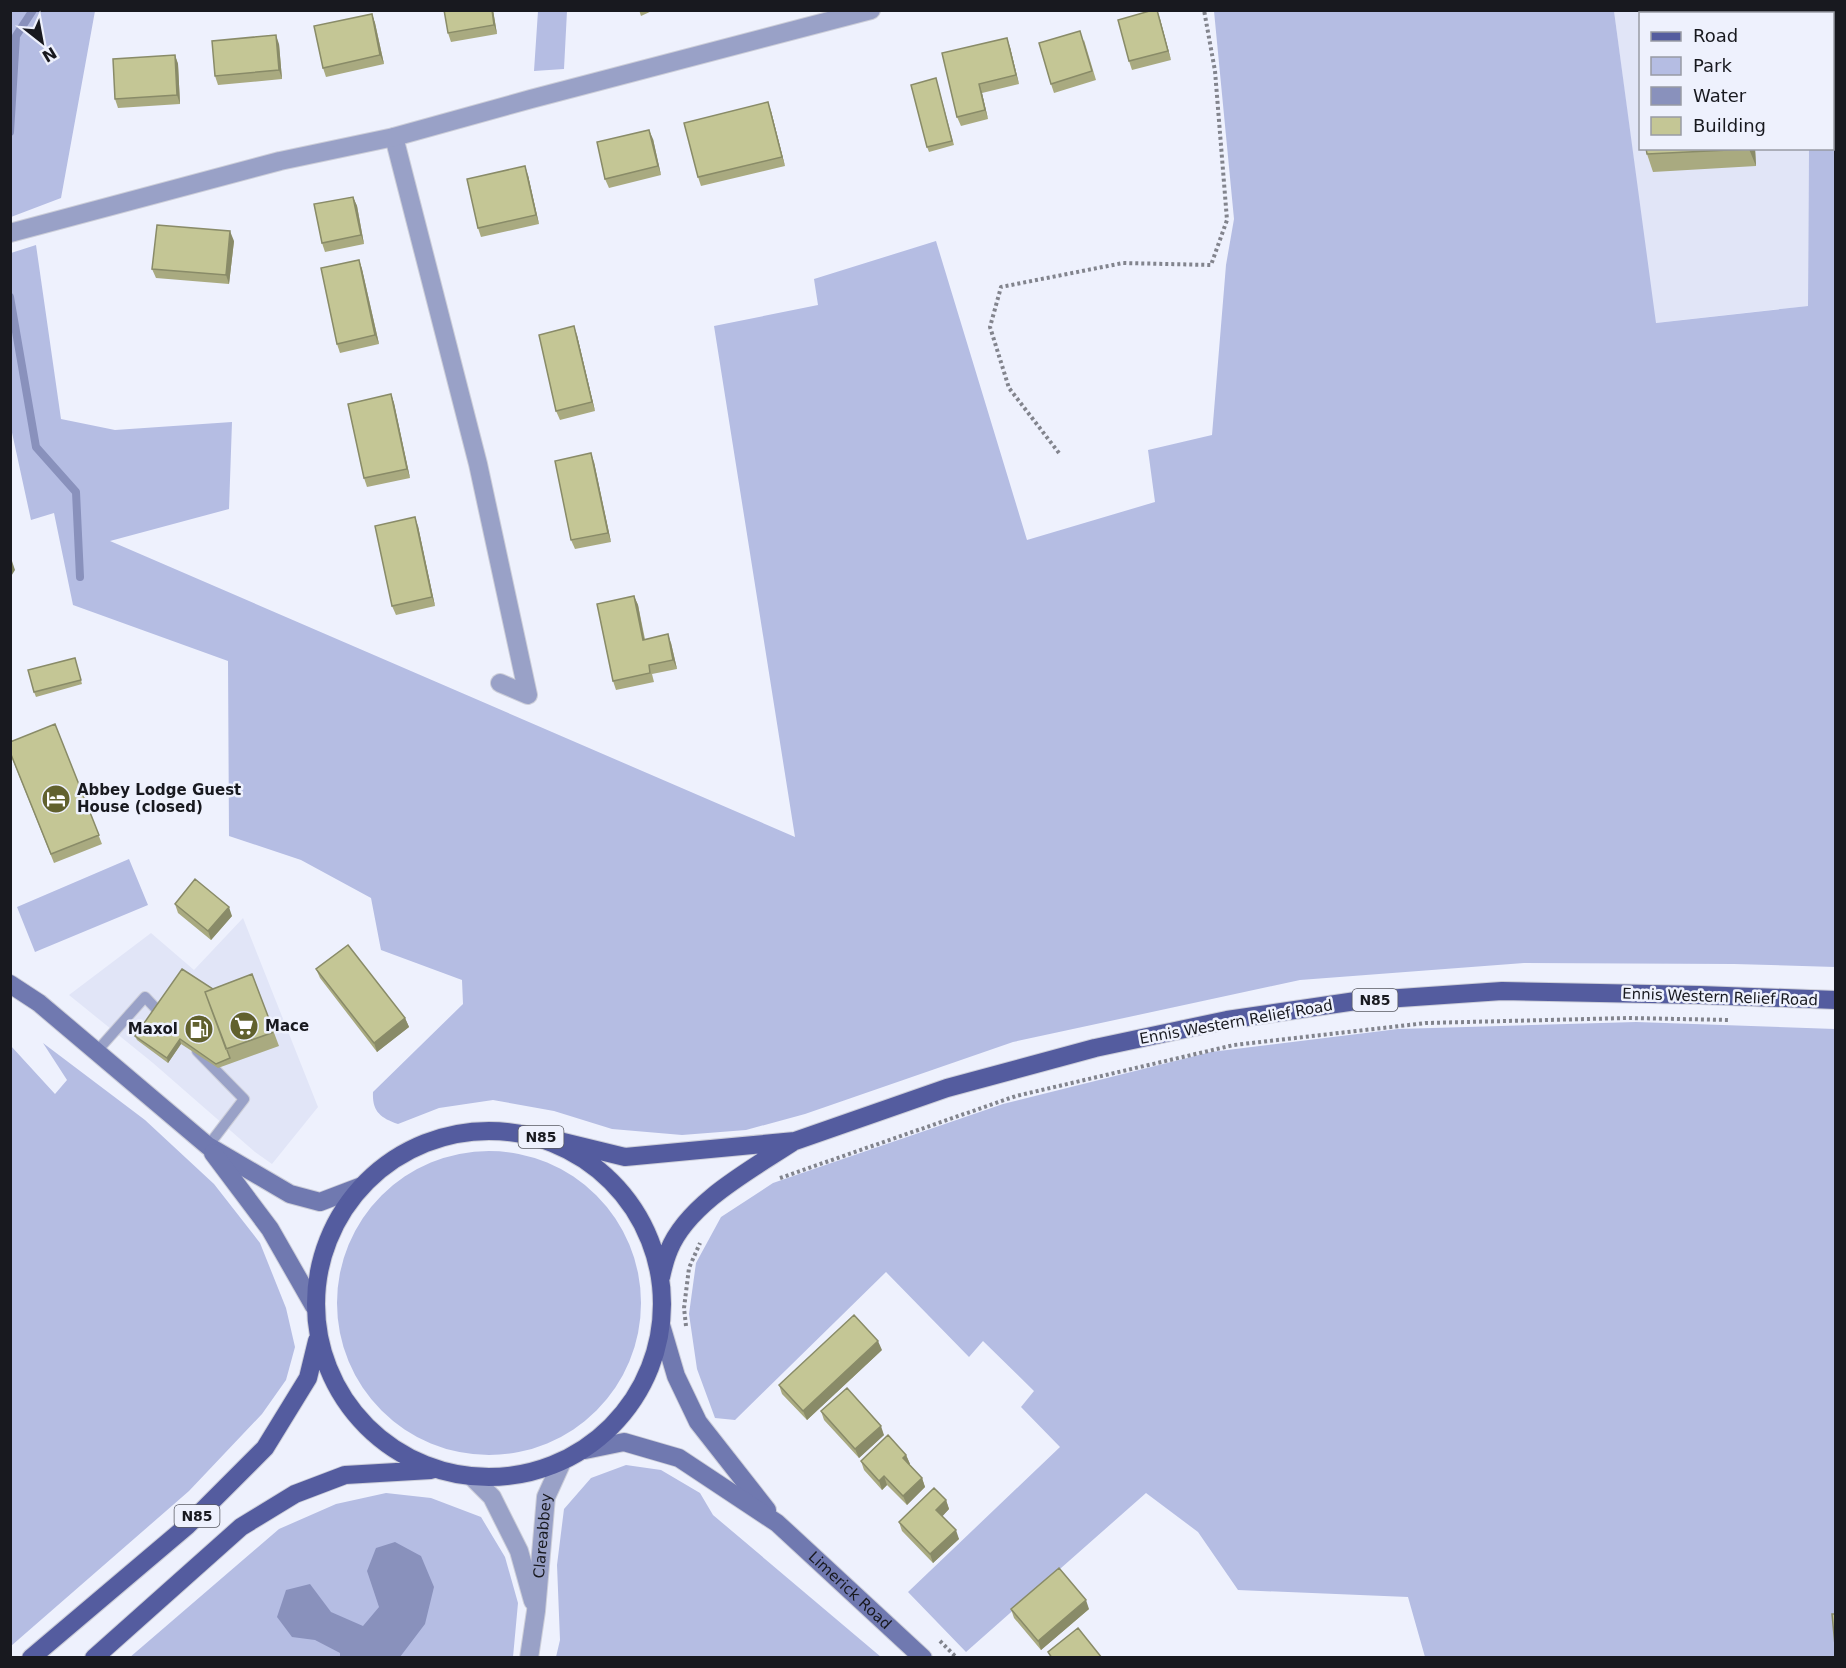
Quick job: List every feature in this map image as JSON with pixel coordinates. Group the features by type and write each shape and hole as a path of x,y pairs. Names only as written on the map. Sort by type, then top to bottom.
{"main road":[{"path":"10,984 39,1003 208,1146 290,1194 320,1202 362,1186"},
{"name":"Ennis Western Relief Road","path":"547,1138 625,1157 795,1141 947,1088 1095,1048 1227,1020 1356,1001 1502,991 1836,1000"},
{"name":"N85","path":"93,1658 241,1527 295,1494 345,1475 433,1470 473,1478 519,1474 561,1464 585,1450 624,1409 648,1362 661,1325 661,1277 637,1210 612,1179 582,1155 547,1138 509,1131 470,1133 441,1138 400,1157 362,1186 327,1251 314,1306 318,1340 338,1393 360,1422 386,1445 433,1470"},
{"name":"Ennis Western Relief Road","path":"661,1277 669,1250 690,1217 718,1192 795,1141"},
{"path":"208,1146 270,1229 314,1306"},
{"path":"661,1325 676,1376 698,1422 777,1523"},
{"name":"N85","path":"32,1658 188,1526 265,1448 309,1378 318,1340"},
{"path":"585,1450 624,1442 679,1458 777,1523"},
{"name":"Limerick Road","path":"777,1523 923,1658"}],"street":[{"path":"16,231 280,161 394,137 871,10"},
{"path":"394,137 478,464 528,695 501,683"},
{"name":"Clareabbey","path":"529,1658 536,1611 546,1497 561,1464"},
{"name":"Clareabbey","path":"473,1478 492,1497 519,1551 536,1611"}],"lane":[{"path":"97,1051 145,997 170,1023"},
{"path":"186,1040 244,1099 208,1146"}],"path":[{"path":"1059,453 1009,388 990,327 1001,287 1123,263 1211,265 1227,220 1215,71 1204,10"},
{"path":"770,1182 1016,1096 1234,1045 1426,1023 1628,1018 1740,1021"},
{"path":"686,1336 684,1308 688,1268 703,1237"},
{"path":"933,1635 957,1658"}],"shaded area":[{"path":"1614,11 1809,11 1639,12 1639,150 1809,150 1808,306 1655,323"},
{"name":"Maxol","path":"243,918 318,1107 272,1164 69,995 151,933 194,970"}],"green space":[{"path":"11,10 95,11 61,198 11,217"},
{"path":"538,11 567,11 564,69 534,71"},
{"path":"1214,11 1614,11 1656,323 1808,306 1809,150 1834,150 1834,12 1809,11 1835,11 1835,967 1524,963 1300,980 1013,1042 805,1114 746,1130 682,1135 612,1129 554,1111 493,1100 439,1108 398,1124 378,1113 374,1104 373,1092 463,1004 462,980 381,950 371,898 301,860 229,836 228,661 73,605 54,513 31,520 11,428 11,253 36,245 61,419 115,430 232,422 229,509 110,541 795,837 714,326 818,305 814,279 936,241 1027,540 1155,502 1148,450 1212,435 1226,265 1234,219"},
{"path":"129,859 148,905 35,952 17,907"},
{"path":"1636,1022 1835,1029 1835,1657 1425,1657 1408,1597 1238,1590 1198,1532 1146,1493 966,1652 908,1592 1060,1447 1021,1407 1034,1391 983,1341 969,1357 886,1272 735,1420 715,1418 697,1369 689,1314 696,1263 721,1217 773,1183 1003,1104 1211,1052 1398,1029"},
{"path":"43,1043 145,1120 214,1184 260,1243 286,1308 295,1347 286,1380 262,1414 189,1491 11,1646 11,1046 55,1094 67,1080"},
{"path":"489,1151 519,1154 547,1163 573,1177 596,1196 615,1219 629,1245 638,1273 641,1303 638,1333 629,1361 615,1387 596,1410 573,1429 547,1443 519,1452 489,1455 459,1452 431,1443 405,1429 382,1410 363,1387 349,1361 340,1333 337,1303 340,1273 349,1245 363,1219 382,1196 405,1177 431,1163 459,1154"},
{"path":"626,1465 661,1470 700,1493 713,1515 881,1657 556,1657 560,1640 557,1565 564,1509 591,1478"},
{"path":"386,1493 431,1498 481,1517 505,1557 518,1603 513,1657 129,1658 279,1529 336,1504"}],"water":[{"path":"395,1542 421,1556 434,1587 425,1624 400,1657 340,1657 340,1653 315,1640 292,1637 277,1617 286,1590 310,1584 331,1612 363,1626 379,1607 367,1571 376,1548"}],"building":[{"path":"444,10 492,10 494,25 448,33"},
{"path":"1157,10 1168,51 1129,61 1118,20"},
{"path":"1640,10 1743,10 1743,12 1640,12"},
{"path":"372,14 380,55 323,68 314,26"},
{"path":"1080,31 1092,71 1051,84 1039,43"},
{"path":"276,35 279,70 215,76 212,41"},
{"path":"1007,38 1016,75 979,84 985,110 957,117 942,53"},
{"path":"175,55 177,95 115,99 113,59"},
{"path":"936,78 952,141 927,147 911,85"},
{"path":"768,102 782,157 698,177 684,123"},
{"path":"649,130 658,166 605,179 597,142"},
{"path":"1646,150 1729,150 1647,154"},
{"path":"525,166 536,215 478,228 467,179"},
{"path":"353,197 361,235 322,243 314,204"},
{"path":"157,225 230,231 226,275 152,269"},
{"path":"359,260 375,335 337,344 321,268"},
{"path":"574,326 592,402 556,411 539,335"},
{"path":"391,394 407,469 364,478 348,404"},
{"path":"591,453 608,533 571,540 555,461"},
{"path":"415,517 432,597 392,606 375,526"},
{"path":"634,596 643,640 668,634 673,660 649,665 650,673 613,681 597,604"},
{"path":"75,658 81,680 34,692 28,670"},
{"name":"Abbey Lodge Guest House (closed)","path":"55,724 99,835 51,854 10,752 10,742"},
{"path":"195,879 229,907 208,931 175,904"},
{"path":"348,945 405,1018 374,1043 316,969"},
{"path":"182,969 213,989 205,992 230,1058 216,1064 180,1039 167,1058 135,1036"},
{"name":"Mace","path":"252,974 274,1032 226,1049 205,992"},
{"path":"854,1315 878,1341 803,1411 779,1385"},
{"path":"847,1388 881,1426 855,1449 821,1411"},
{"path":"888,1435 906,1455 903,1458 922,1478 903,1496 884,1476 879,1481 861,1461"},
{"path":"934,1488 946,1500 936,1510 956,1530 930,1554 899,1522"},
{"path":"1059,1568 1086,1600 1038,1641 1011,1609"},
{"path":"1832,1614 1836,1614 1836,1656"},
{"path":"1078,1628 1102,1658 1052,1658 1048,1652"}],"waterway":[{"path":"10,132 16,36 33,10"},
{"path":"10,297 36,447 76,492 80,577"}],"place":[{"name":"Abbey Lodge Guest House (closed)","path":"56,799"},
{"name":"Mace","path":"244,1026"},
{"name":"Maxol","path":"199,1029"}]}
